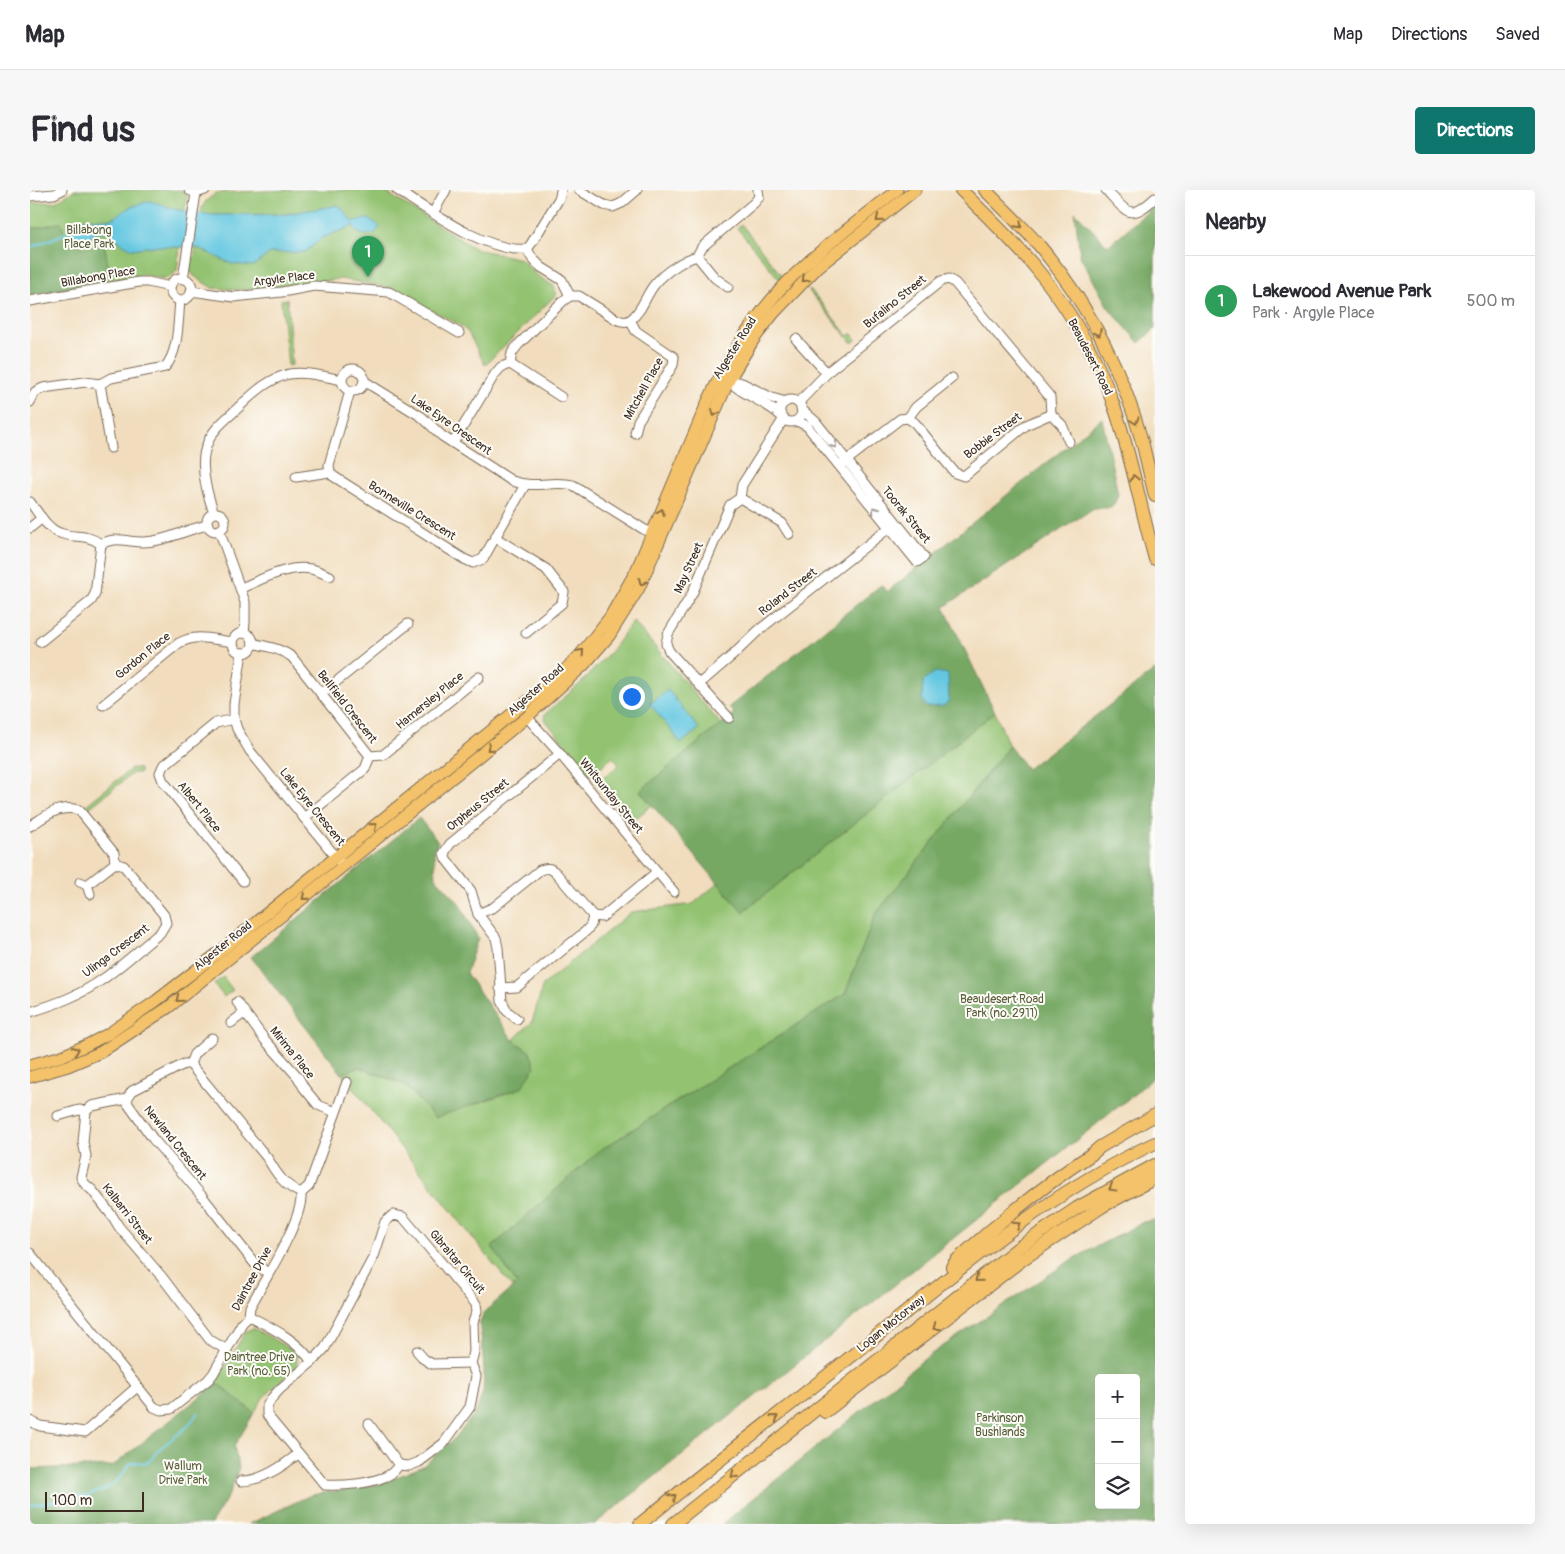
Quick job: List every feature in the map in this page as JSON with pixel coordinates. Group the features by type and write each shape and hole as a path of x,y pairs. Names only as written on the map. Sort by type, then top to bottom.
{"highway":[{"name":"Beaudesert Road","path":"961,190 1035,267 1054,292 1089,349 1116,411 1155,559"},
{"name":"Beaudesert Road","path":"985,190 1037,244 1074,292 1092,321 1127,396 1151,470 1155,496"},
{"path":"937,1287 956,1261 998,1223 1033,1195 1100,1147 1155,1115"},
{"path":"1092,1154 1155,1124"},
{"name":"Logan Motorway","path":"640,1524 999,1238 1054,1200 1155,1143"},
{"name":"Logan Motorway","path":"673,1524 1018,1248 1077,1208 1155,1165"},
{"path":"772,1444 796,1435 1001,1275 1070,1227 1103,1206 1155,1178"},
{"path":"1103,1206 1113,1206 1155,1186"}],"main road":[{"name":"Algester Road","path":"30,1078 84,1060 101,1052 176,1001 339,862 523,713 595,636 624,593 657,535 742,338 763,310 807,263 897,190"},
{"name":"Algester Road","path":"724,378 774,313 798,286 818,267 915,190"},
{"name":"Algester Road","path":"30,1065 62,1056 88,1045 127,1022 339,862"}],"street":[{"path":"30,196 54,194 62,190"},
{"path":"397,190 477,239 518,250 527,249"},
{"path":"433,213 446,190"},
{"path":"527,249 560,197 561,190"},
{"path":"578,190 613,208 637,190"},
{"path":"1106,190 1124,210 1132,213 1143,209 1155,198"},
{"path":"183,279 197,191"},
{"path":"510,364 512,353 518,345 570,296 579,296 622,322 630,320 636,314 655,283 686,260 698,256 702,247 754,203 758,193"},
{"path":"527,249 541,267 562,280 570,296"},
{"path":"698,256 715,278 728,287"},
{"path":"183,279 189,282 191,291 186,299 180,300 171,294 170,287 174,282 183,279"},
{"name":"Bufalino Street","path":"800,406 827,373 941,281 949,279 955,283 1050,397 1051,414"},
{"name":"Billabong Place","path":"30,301 139,282 170,287"},
{"name":"Argyle Place","path":"191,291 234,297 282,292 314,286 389,292 459,332"},
{"path":"30,402 35,392 43,388 85,382 100,384 112,378 165,367 174,352 180,300"},
{"name":"Mitchell Place","path":"630,320 636,332 670,352 674,357 673,365 638,421 635,432"},
{"path":"796,339 827,373"},
{"path":"510,364 561,397"},
{"path":"453,443 495,374 501,367 510,364"},
{"path":"352,370 359,372 364,381 358,390 350,391 344,386 342,380 346,373 352,370"},
{"path":"214,513 204,462 207,442 216,430 256,390 276,378 291,374 313,375 342,380"},
{"path":"724,378 742,383 772,398 786,402 792,401 800,406 801,416 797,421 790,422 768,405 737,389 724,378"},
{"path":"843,463 900,418 908,418 916,407 952,378"},
{"name":"Lake Eyre Crescent","path":"364,381 422,417 442,436 512,481 525,486"},
{"path":"100,384 111,448"},
{"path":"296,477 330,472 329,465 350,391"},
{"path":"782,417 780,409 786,402"},
{"name":"Toorak Street","path":"800,406 816,422 843,463"},
{"path":"1051,414 1062,425 1069,442"},
{"name":"Bobbie Street","path":"908,418 955,473 964,476 1026,425 1051,414"},
{"name":"May Street","path":"729,718 666,644 668,634 692,594 730,505 740,498 742,485 782,417"},
{"name":"Toorak Street","path":"797,421 807,426 843,463 893,525"},
{"name":"Bonneville Crescent","path":"330,472 333,476 473,563 483,559 525,486"},
{"path":"525,486 564,483 573,485 657,535"},
{"path":"740,498 782,524 789,534"},
{"path":"30,502 42,518 60,533 87,537 94,539 100,544"},
{"path":"214,513 220,514 224,519 224,527 219,530 213,530 208,525 208,518 214,513"},
{"path":"30,528 42,518"},
{"path":"100,544 116,539 143,542 159,540 208,525"},
{"name":"Roland Street","path":"699,684 759,630 893,525"},
{"path":"219,530 245,602 246,622 244,633"},
{"path":"496,538 546,569 564,592 562,603 526,634"},
{"path":"40,642 91,601 95,594 100,544"},
{"path":"241,588 287,570 300,568 312,569 330,576"},
{"path":"321,694 408,624"},
{"path":"244,633 249,635 253,643 250,649 242,653 236,650 233,642 238,634 244,633"},
{"name":"Gordon Place","path":"103,705 179,643 189,638 196,637 233,642"},
{"name":"Bellfield Crescent","path":"253,643 284,652 292,657 370,756 365,769 304,818"},
{"name":"Lake Eyre Crescent","path":"242,653 234,704 234,719 237,729 250,751 339,862"},
{"name":"Hamersley Place","path":"370,756 383,755 479,677"},
{"name":"Whitsunday Street","path":"523,713 560,754 674,892"},
{"name":"Albert Place","path":"234,719 216,723 164,766 160,772 162,781 243,882"},
{"name":"Orpheus Street","path":"517,1019 507,1012 502,1001 496,938 478,914 471,891 446,858 444,852 450,844 560,754"},
{"name":"Ulinga Crescent","path":"30,826 60,808 70,807 78,810 114,853 115,863 124,866 164,915 166,923 164,929 103,979 82,992 54,1005 30,1012"},
{"path":"86,887 115,863"},
{"path":"478,914 494,907 546,867 553,869 593,916 602,917 657,872"},
{"path":"500,988 518,987 586,931 593,916"},
{"name":"Mirima Place","path":"237,1002 244,1013 298,1077 304,1088 318,1105 335,1112"},
{"path":"231,1023 244,1013"},
{"path":"190,1064 194,1054 212,1038"},
{"path":"58,1116 86,1110 92,1106 118,1099 127,1099 132,1091 184,1064 190,1064"},
{"path":"190,1064 268,1159 274,1170 289,1187 301,1193"},
{"name":"Daintree Drive","path":"30,1254 154,1407 161,1410 171,1409 213,1374 242,1323 249,1316 250,1307 296,1223 302,1202 301,1193 309,1186 347,1082"},
{"name":"Newland Crescent","path":"127,1099 128,1104 172,1163 202,1196 255,1264 268,1273"},
{"name":"Kalbarri Street","path":"86,1110 83,1142 86,1156 81,1177 85,1184 92,1190 162,1277 210,1340 226,1350"},
{"name":"Gibraltar Circuit","path":"395,1215 403,1217 476,1304 478,1311 473,1322 474,1352 471,1363 476,1376 470,1407 444,1443 419,1462 409,1466 399,1466 390,1475 373,1480 324,1485 267,1415 267,1406 280,1389 312,1362 325,1348 374,1256 386,1222 395,1215"},
{"path":"249,1316 291,1339 312,1362"},
{"path":"416,1351 432,1364 471,1363"},
{"path":"30,1420 40,1426 85,1432 138,1387"},
{"path":"369,1424 399,1466"},
{"path":"241,1481 252,1481 284,1465 298,1454"}],"green space":[{"name":"Billabong Place Park","path":"75,190 182,190 187,194 177,270 172,276 165,279 143,275 30,295 30,203 55,202"},
{"path":"285,190 382,190 476,249 521,259 538,276 554,286 557,294 485,365 468,332 458,324 387,287 341,279 243,290 212,288 194,276 189,269 195,254 202,208 206,201 216,193"},
{"path":"1155,205 1155,329 1139,343 1108,307 1080,256 1075,212 1108,246"},
{"path":"61,222 68,243 86,248 104,242 110,277 30,296 30,228"},
{"path":"741,224 782,276 779,279 737,228"},
{"path":"810,289 848,336 852,334 856,340 852,343 809,291"},
{"path":"287,299 292,365 288,366 281,300"},
{"path":"1102,418 1118,494 1115,503 1107,508 1094,508 944,607 995,712 743,912 640,791 734,713 729,707 881,585 887,592"},
{"path":"633,621 721,724 640,791 652,805 630,823 597,783 619,765 613,757 590,775 546,721 544,715 582,682 612,650"},
{"name":"Beaudesert Road Park (no. 2911)","path":"1155,670 1155,1075 1138,1091 595,1524 249,1524 311,1495 380,1484 423,1466 455,1438 476,1412 483,1392 484,1370 480,1322 484,1312 517,1284 492,1247 599,1151 845,994 875,915 1009,746 1027,769"},
{"path":"995,712 1009,746 875,915 845,994 599,1151 493,1247 517,1284 512,1287 342,1074 359,1067 405,1085 435,1118 530,1052 513,1040 532,1022 543,985 631,912 693,904 718,883 743,912"},
{"path":"132,768 140,769 140,773 133,773 88,809 85,806"},
{"path":"419,818 438,842 434,852 436,878 459,903 478,938 466,973 513,1040 530,1052 535,1067 521,1088 435,1118 405,1085 359,1067 342,1074 251,957"},
{"path":"223,977 233,990 224,997 214,984"},
{"name":"Parkinson Bushlands","path":"1155,1220 1155,1524 722,1524 927,1357 1071,1260 1143,1222"},
{"name":"Daintree Drive Park (no. 65)","path":"253,1328 292,1350 297,1359 296,1367 263,1398 254,1413 216,1382 246,1331"},
{"name":"Wallum Drive Park","path":"216,1382 254,1413 234,1447 239,1467 230,1493 211,1524 30,1524 30,1469 113,1466"}],"water":[{"path":"150,201 179,210 212,215 286,214 339,205 353,222 368,219 380,227 374,234 364,235 357,232 353,225 322,238 305,252 270,253 253,266 232,264 198,248 155,246 132,249 108,232 98,231 87,240 73,236 68,224 86,219 112,219 130,207"},
{"path":"935,672 948,674 949,700 944,706 926,707 922,699 923,682"},
{"path":"668,690 699,729 681,743 650,704"}],"waterway":[{"path":"30,248 71,231"},
{"path":"30,1505 86,1496 106,1489 117,1481 130,1464 150,1461 157,1451 187,1427 198,1413"}],"place":[{"name":"Lakewood Avenue Park","path":"368,277"}]}
